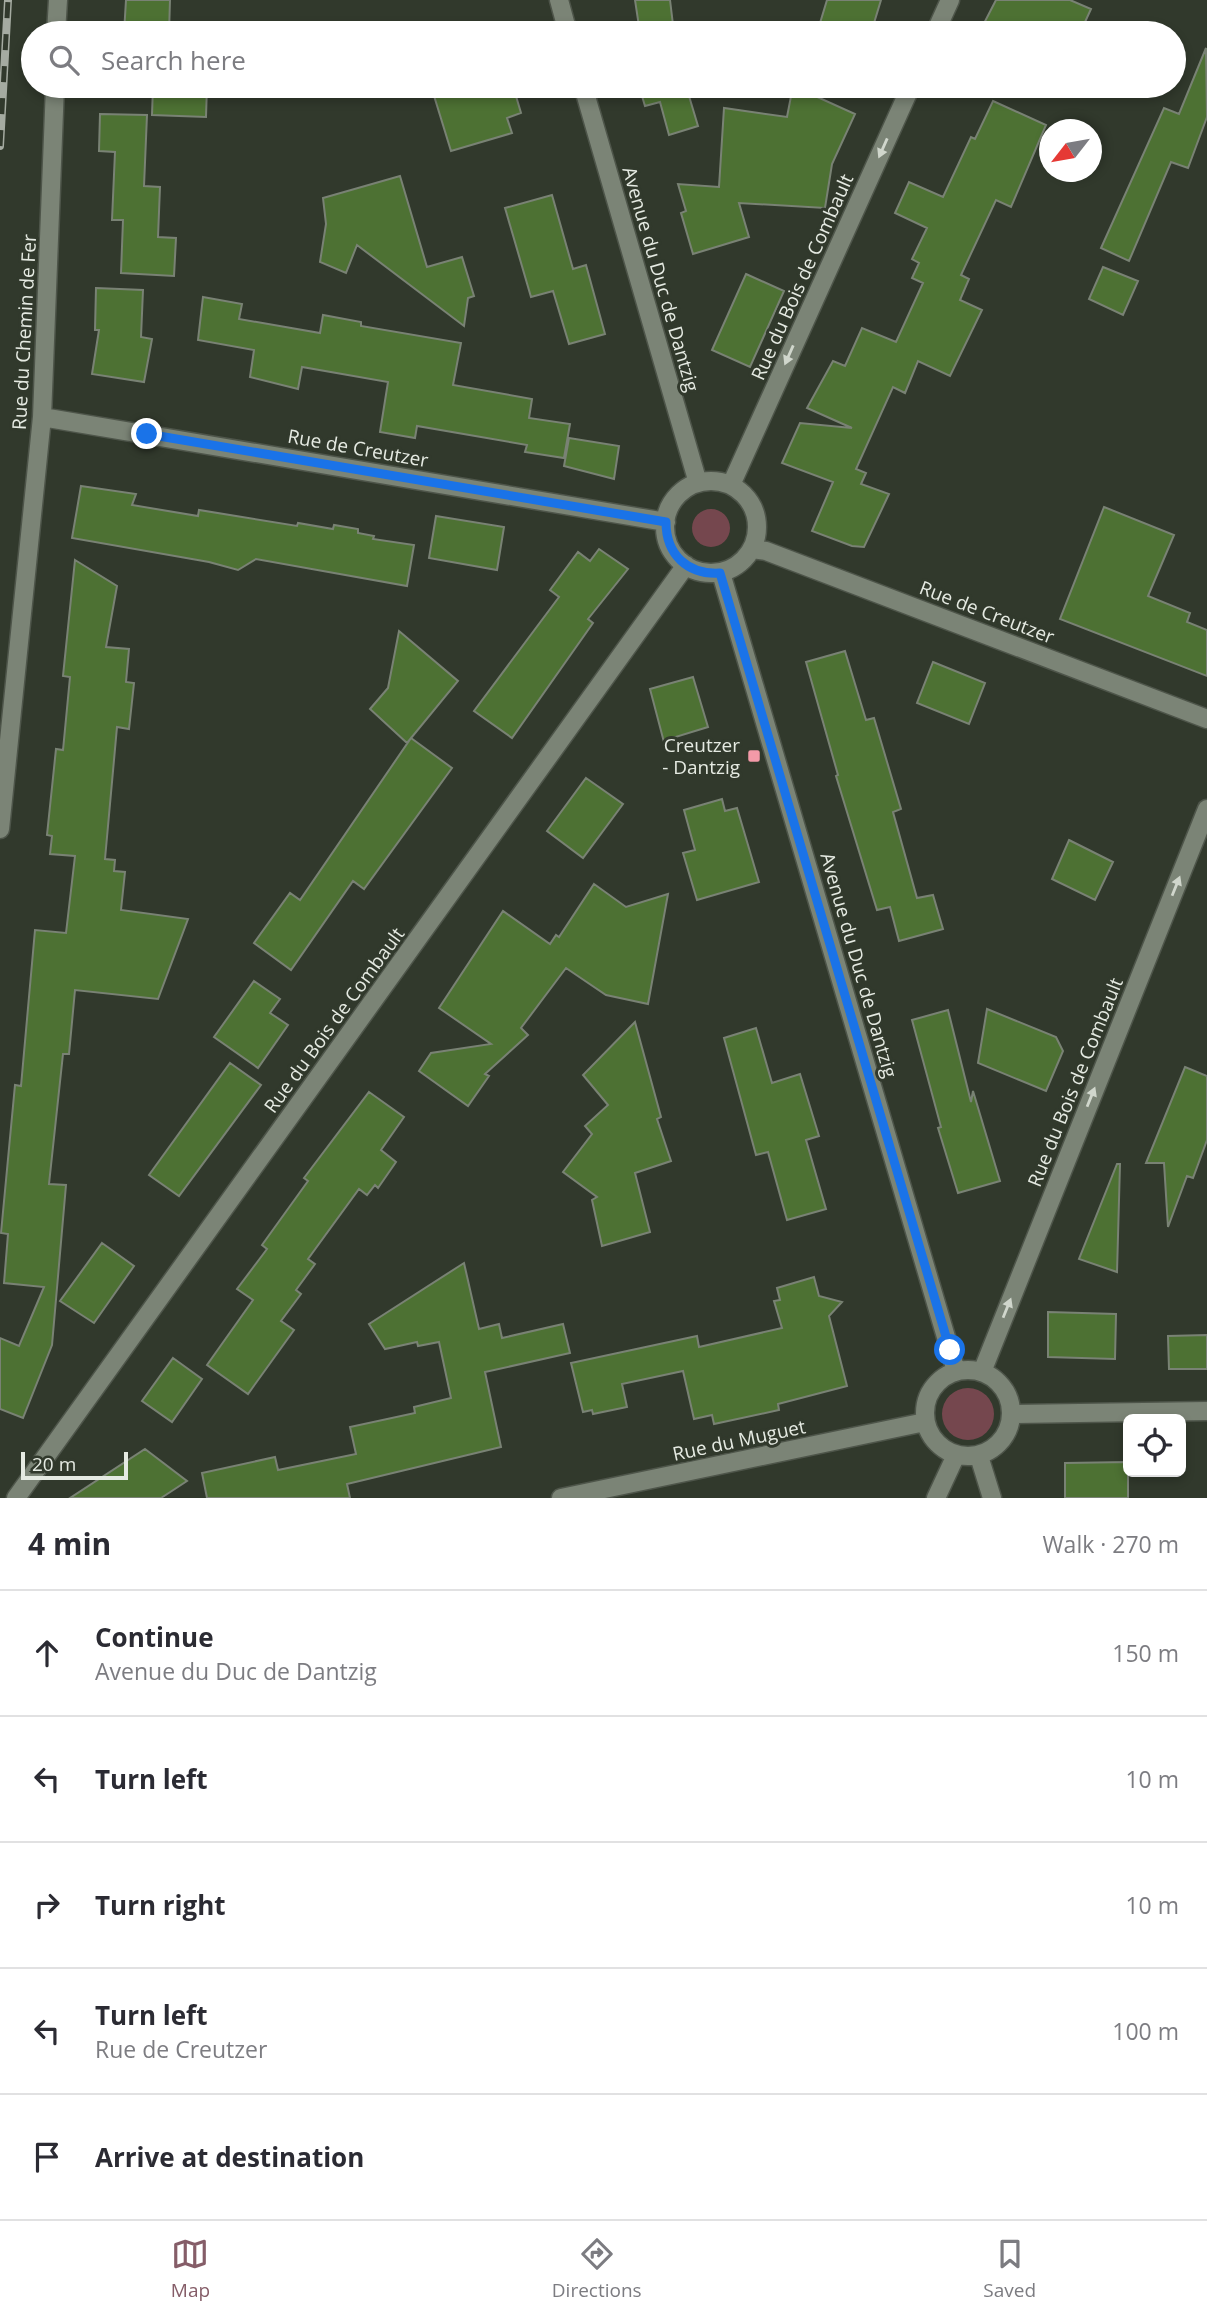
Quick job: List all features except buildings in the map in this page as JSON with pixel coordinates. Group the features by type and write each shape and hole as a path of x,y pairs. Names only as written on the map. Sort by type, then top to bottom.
{"street":[{"path":"57,21 58,0"},
{"path":"559,0 565,21"},
{"path":"940,21 950,0"},
{"name":"Rue du Chemin de Fer","path":"0,829 42,417 55,98"},
{"name":"Avenue du Duc de Dantzig","path":"586,98 698,483"},
{"name":"Rue du Bois de Combault","path":"731,485 906,98"},
{"name":"Rue de Creutzer","path":"42,417 666,522"},
{"path":"709,481 731,485 744,494 757,520 752,549 734,568 720,573 697,571 686,565 670,548 666,522 675,498 698,483 709,481"},
{"name":"Rue de Creutzer","path":"752,549 766,551 1207,719"},
{"name":"Rue du Bois de Combault","path":"16,1498 686,565"},
{"name":"Avenue du Duc de Dantzig","path":"720,573 956,1371"},
{"name":"Rue du Bois de Combault","path":"982,1371 1207,809"},
{"path":"956,1371 982,1371 995,1379 1004,1390 1011,1414 1008,1429 1000,1442 979,1456 956,1455 942,1448 930,1435 925,1422 925,1406 930,1391 939,1379 956,1371"},
{"path":"1011,1414 1207,1411"},
{"name":"Rue du Muguet","path":"561,1498 925,1422"},
{"path":"936,1498 956,1455"},
{"path":"979,1456 992,1498"}],"shaded area":[{"path":"711,509 724,515 730,528 724,541 711,547 698,541 692,528 698,515"},
{"path":"968,1388 978,1390 986,1396 992,1404 992,1424 986,1432 978,1438 968,1440 958,1438 950,1432 944,1424 942,1414 944,1404 950,1396 958,1390"}],"railway":[{"path":"0,146 8,0"}],"place":[{"name":"Creutzer - Dantzig","path":"754,756"}],"route":[{"path":"147,434 666,522 666,536 677,558 697,571 720,573 731,600 950,1350"}]}
